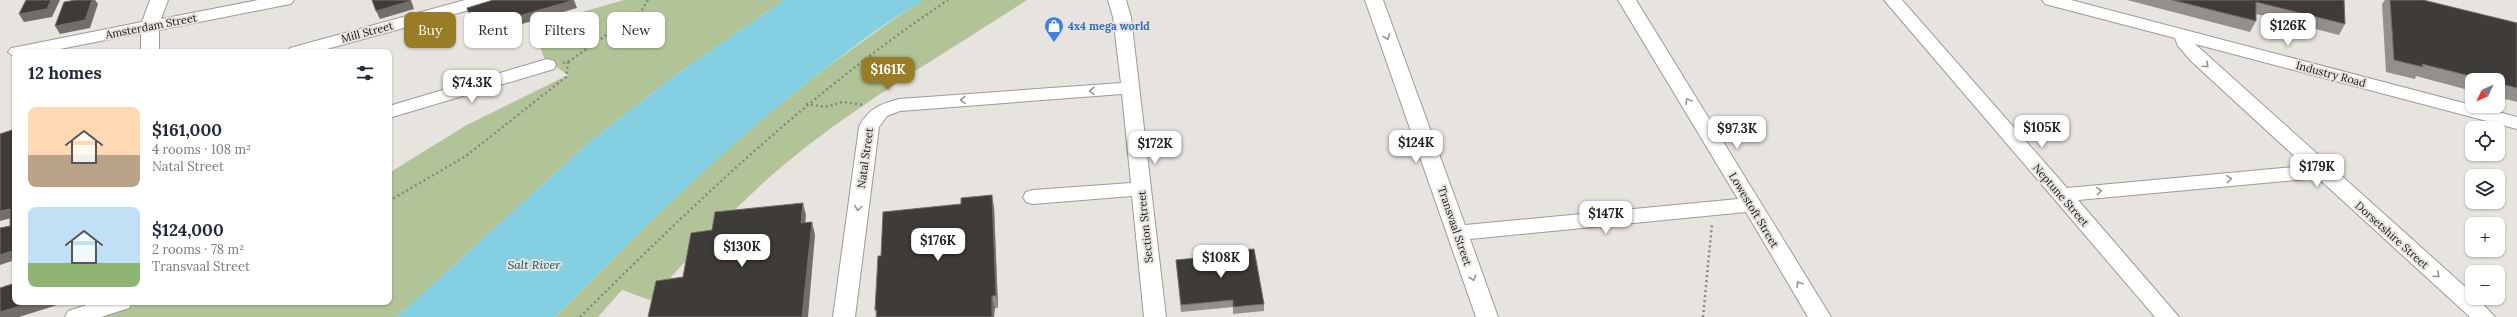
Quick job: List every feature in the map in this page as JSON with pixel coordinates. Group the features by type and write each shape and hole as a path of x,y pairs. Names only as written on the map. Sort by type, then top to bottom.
{"street":[{"path":"150,49 150,26 159,0"},
{"name":"Amsterdam Street","path":"31,49 285,0"},
{"name":"Mill Street","path":"307,49 485,0"},
{"name":"Transvaal Street","path":"1374,0 1487,317"},
{"name":"Lowestoft Street","path":"1627,0 1820,317"},
{"name":"Neptune Street","path":"1893,0 2168,317"},
{"name":"Industry Road","path":"2051,0 2517,123"},
{"name":"Section Street","path":"1121,6 1155,317"},
{"name":"Dorsetshire Street","path":"2183,35 2187,46 2196,57 2484,317"},
{"name":"Amsterdam Street","path":"0,55 12,53"},
{"path":"392,111 547,65"},
{"name":"Natal Street","path":"844,317 869,127 873,118 883,109 899,105 1131,88"},
{"path":"2061,195 2323,172"},
{"path":"1033,197 1142,189"},
{"path":"1458,233 1751,205"},
{"path":"76,317 112,305"}],"path":[{"path":"547,65 551,67 568,62 642,10 648,0"},
{"path":"580,317 728,171 806,104 870,54 948,0"},
{"path":"392,199 466,156 566,77 568,62"},
{"path":"806,104 825,107 843,102 867,105"},
{"path":"1703,317 1712,224 1706,209"}],"green space":[{"path":"624,0 784,0 670,79 587,144 397,317 96,317 130,305 392,305 392,171 465,126 568,75 557,67 548,69 541,48 599,48 599,12 582,12"},
{"path":"924,0 1027,0 852,113 796,155 738,207 702,243 650,300 622,290 598,317 555,317 664,209 778,106 859,44 907,10"}],"water":[{"name":"Salt River","path":"784,0 924,0 894,18 850,49 774,109 709,166 555,317 397,317 587,144 670,79"}],"building":[{"path":"26,0 51,0 47,9 19,14"},
{"path":"92,0 85,20 55,26 64,2"},
{"path":"372,0 410,0 410,1 376,11"},
{"path":"493,0 574,0 522,15 522,12 468,12 467,8"},
{"path":"2172,0 2344,0 2345,24 2256,2 2256,21"},
{"path":"2390,0 2423,0 2517,23 2517,88 2505,85 2505,73 2465,73 2465,75 2422,64 2423,67 2394,60"},
{"path":"12,130 12,251 0,255 0,228 10,226 10,209 0,211 0,134"},
{"path":"992,195 996,296 992,296 992,317 876,317 877,310 875,310 878,256 881,256 883,212 961,204 961,198"},
{"path":"803,203 801,223 812,222 802,317 648,317 656,281 683,277 691,233 712,230 715,212"},
{"path":"1254,249 1264,304 1233,307 1233,300 1181,305 1176,260 1226,255 1225,251"},
{"path":"12,284 12,305 24,305 0,312 0,288"}],"place":[{"name":"4x4 mega world","path":"1054,43"}]}
